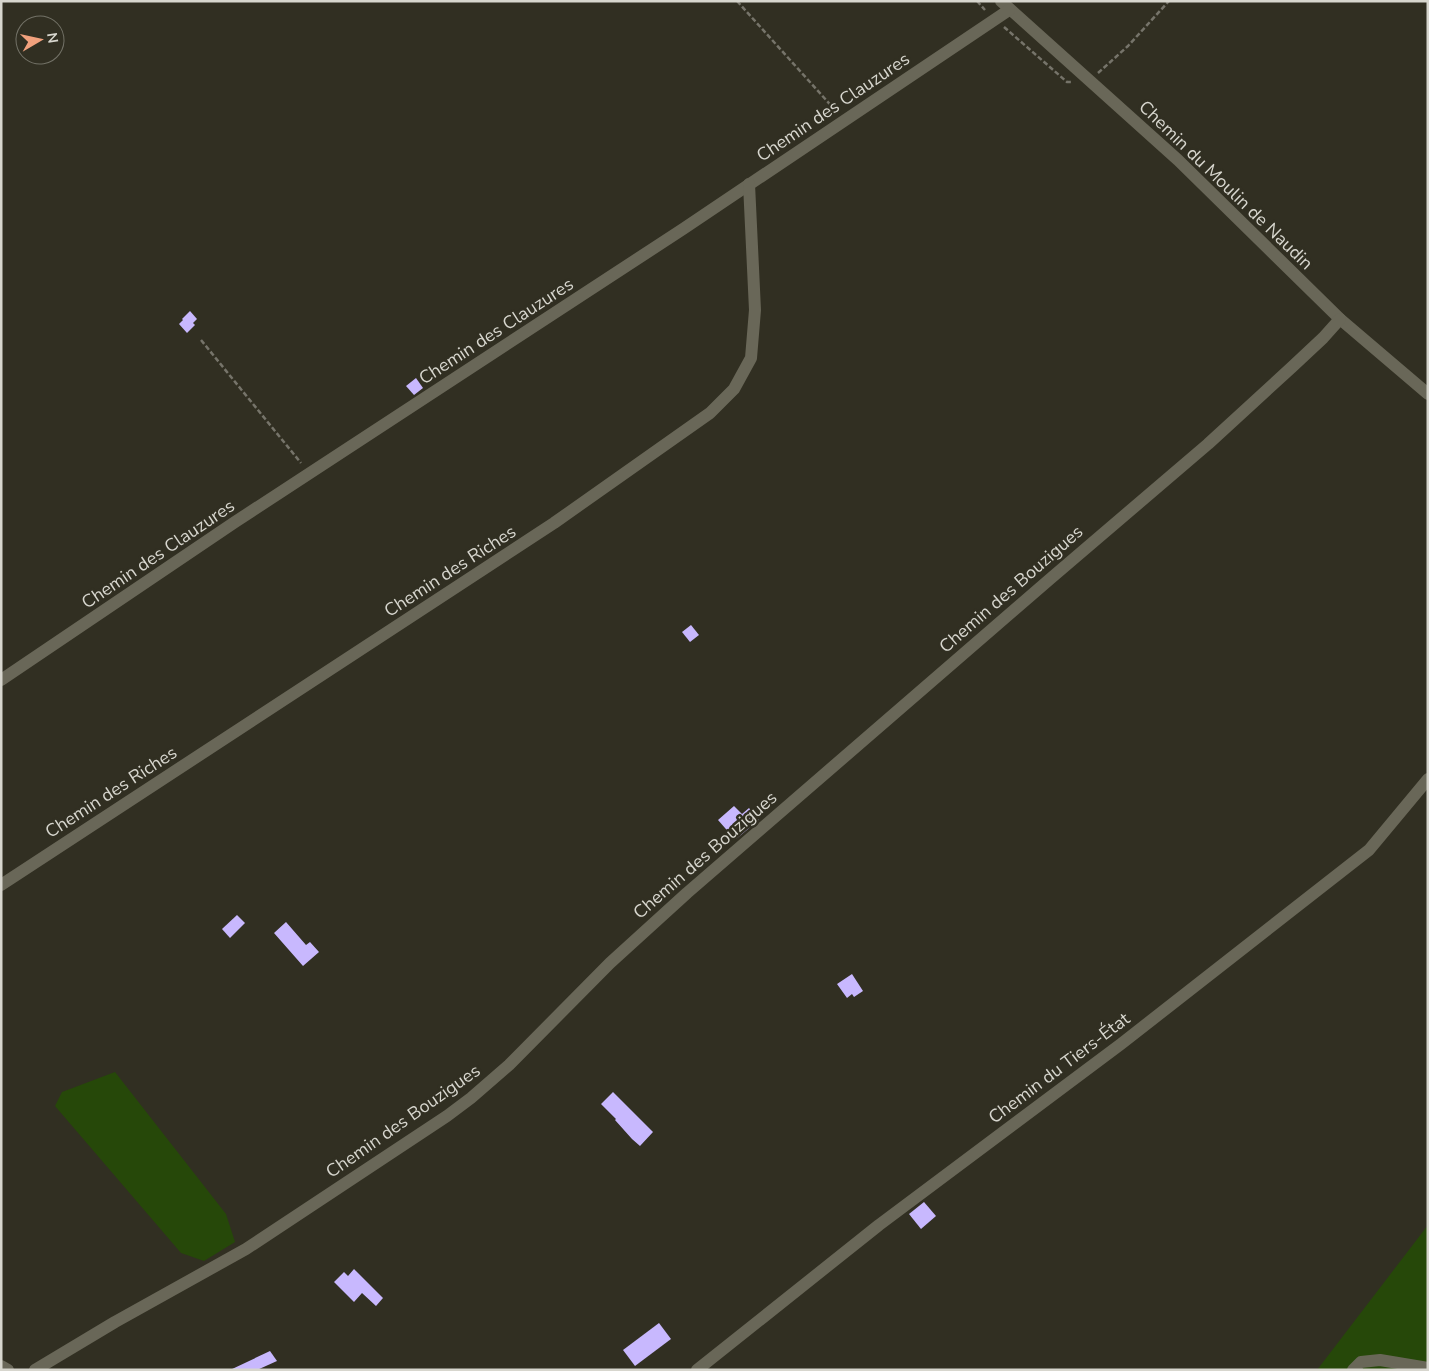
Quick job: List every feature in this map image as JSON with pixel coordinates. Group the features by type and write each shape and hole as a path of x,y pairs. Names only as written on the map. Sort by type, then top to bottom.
{"street":[{"name":"Chemin des Clauzures","path":"1,680 995,19 1005,5"},
{"name":"Chemin du Moulin de Naudin","path":"1005,5 1178,160 1340,319 1428,394"},
{"name":"Chemin des Riches","path":"1,885 546,529 710,413 734,389 751,358 755,310 749,184"},
{"name":"Chemin des Bouzigues","path":"35,1370 50,1365 115,1322 246,1249 447,1116 471,1098 509,1065 610,963 687,893 1208,444 1324,338 1340,319"},
{"name":"Chemin du Tiers-État","path":"697,1370 879,1226 1121,1044 1369,850 1428,779"},
{"path":"1354,1370 1362,1362 1380,1360 1428,1368"},
{"path":"1,1366 8,1370"}],"path":[{"path":"737,1 839,114 843,121"},
{"path":"977,1 1067,82 1090,80 1128,46 1169,1"},
{"path":"201,340 309,474"}],"green space":[{"path":"115,1072 226,1214 235,1242 204,1261 181,1253 55,1106 62,1092"},
{"path":"1428,1225 1428,1370 1317,1370 1330,1353"}],"building":[{"path":"190,311 197,319 193,323 195,325 187,333 179,324"},
{"path":"416,378 423,388 414,395 406,386"},
{"path":"691,625 699,635 690,642 682,632"},
{"path":"734,806 742,814 749,808 759,820 736,839 718,820"},
{"path":"237,915 245,923 230,938 222,929"},
{"path":"286,922 306,945 310,942 319,952 303,966 274,933"},
{"path":"852,974 863,991 854,997 852,994 847,998 837,984"},
{"path":"613,1092 653,1132 640,1146 601,1104"},
{"path":"924,1202 936,1216 921,1229 909,1214"},
{"path":"354,1269 383,1298 376,1306 362,1293 354,1302 334,1282 344,1272 348,1276"},
{"path":"659,1323 671,1339 635,1366 623,1350"},
{"path":"270,1351 277,1361 257,1370 230,1370"}]}
